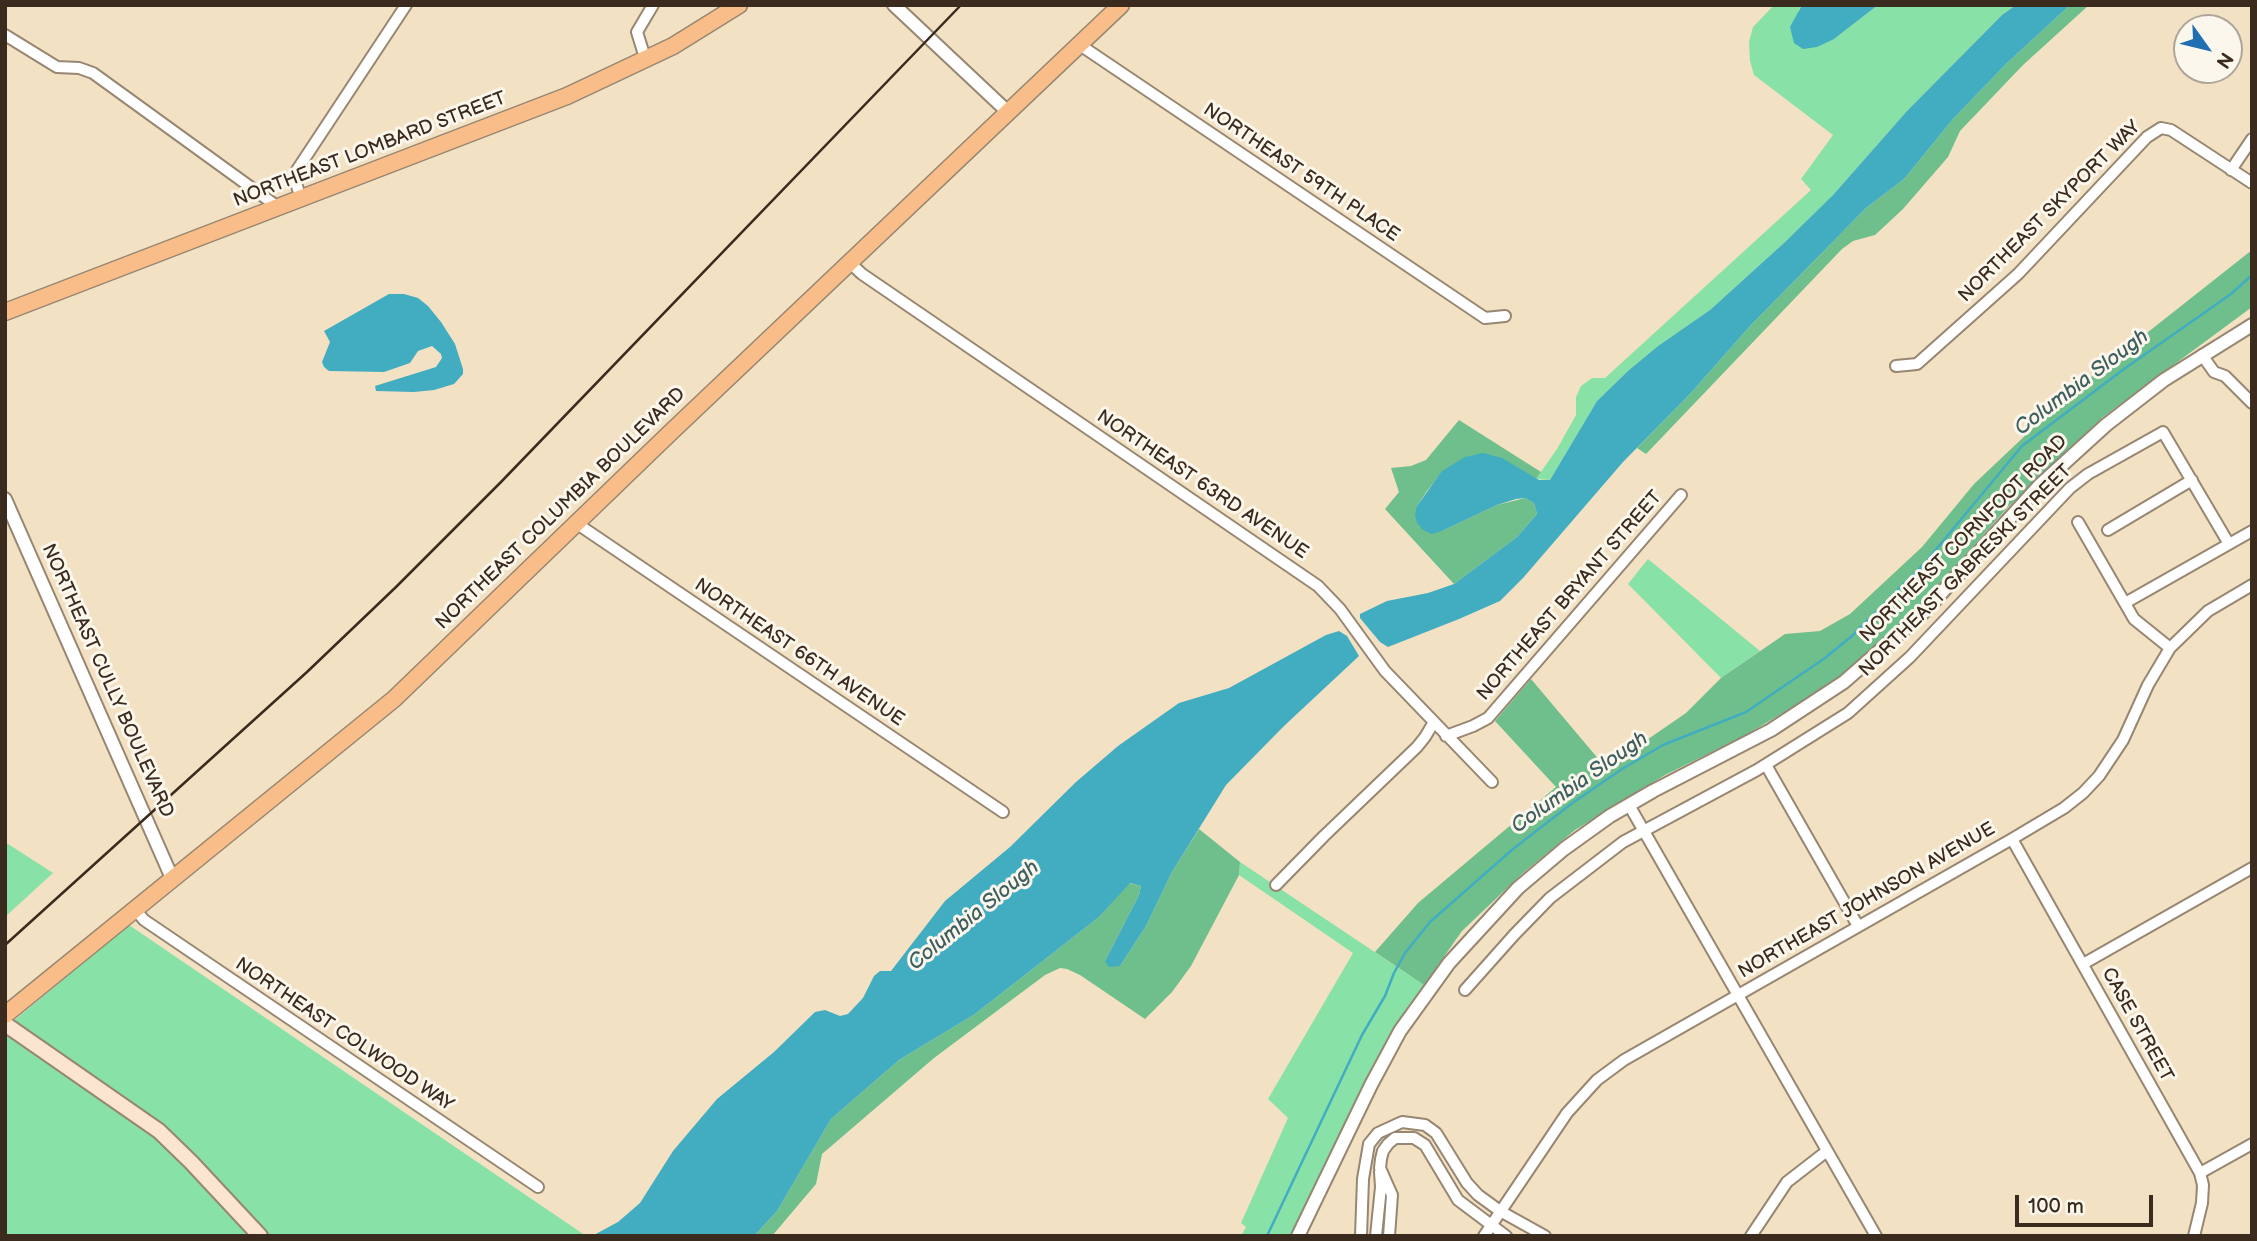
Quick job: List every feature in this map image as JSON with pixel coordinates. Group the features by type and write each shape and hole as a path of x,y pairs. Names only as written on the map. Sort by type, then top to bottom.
{"main road":[{"name":"NORTHEAST LOMBARD STREET","path":"5,312 567,96 646,61 739,5"},
{"name":"NORTHEAST COLUMBIA BOULEVARD","path":"5,1014 394,699 1121,5"},
{"path":"5,1024 159,1131 191,1161 260,1236"}],"street":[{"path":"302,199 296,183 297,170 406,5"},
{"path":"646,61 637,32 653,5"},
{"path":"894,5 1009,113"},
{"path":"5,35 57,67 79,68 93,73 278,207"},
{"name":"NORTHEAST 59TH PLACE","path":"1080,45 1485,318 1505,316"},
{"name":"NORTHEAST SKYPORT WAY","path":"1896,366 1917,364 2018,274 2147,138 2161,128 2171,130 2231,170"},
{"path":"2252,139 2231,170 2252,183"},
{"name":"NORTHEAST 63RD AVENUE","path":"850,263 862,274 1318,586 1340,609 1385,671 1492,782"},
{"name":"NORTHEAST CORNFOOT ROAD","path":"1298,1236 1384,1059 1409,1017 1474,933 1534,873 1581,836 1629,805 1772,730 1861,669 1925,611 2055,470 2133,402 2252,325"},
{"path":"2202,355 2214,372 2225,376 2252,403"},
{"name":"NORTHEAST GABRESKI STREET","path":"1465,990 1550,898 1623,842 1766,765 1848,713 1910,657 2070,488 2088,474 2163,432 2192,480"},
{"path":"2108,530 2192,480 2229,544"},
{"name":"NORTHEAST BRYANT STREET","path":"1447,736 1488,718 1681,495"},
{"name":"NORTHEAST CULLY BOULEVARD","path":"5,499 172,878"},
{"path":"2078,522 2140,625 2170,648"},
{"name":"NORTHEAST 66TH AVENUE","path":"576,523 1003,812"},
{"path":"2125,603 2252,531"},
{"name":"NORTHEAST JOHNSON AVENUE","path":"1484,1236 1572,1107 1597,1080 1624,1060 2064,808 2099,776 2123,740 2148,685 2170,648 2200,618 2252,585"},
{"path":"1276,885 1417,747 1434,722"},
{"path":"1766,765 1858,926"},
{"path":"1629,805 1875,1236"},
{"name":"CASE STREET","path":"2011,839 2200,1173 2203,1185 2202,1203 2194,1236"},
{"path":"2083,964 2252,868"},
{"name":"NORTHEAST COLWOOD WAY","path":"134,908 144,920 538,1186"},
{"path":"1361,1236 1363,1180 1369,1144 1378,1133 1402,1122 1424,1125 1436,1133 1467,1183 1478,1195 1500,1211 1545,1236"},
{"path":"1376,1236 1383,1151 1395,1138 1414,1138 1425,1145 1458,1200 1506,1236"},
{"path":"2200,1173 2252,1144"},
{"path":"1751,1236 1787,1182 1827,1151"},
{"path":"1380,1168 1392,1195 1389,1236"}],"green space":[{"path":"1774,5 1802,5 1798,11 1834,39 1878,5 2016,5 2002,15 1907,111 1833,195 1785,242 1710,310 1658,346 1597,401 1550,480 1536,479 1576,415 1576,397 1581,386 1592,378 1605,378 1811,190 1801,179 1833,135 1754,75 1749,42 1753,27"},
{"path":"2070,5 2089,5 2023,65 1960,131 1948,157 1903,209 1875,235 1853,241 1842,249 1646,454 1637,448 1690,394 1750,326 1866,208 1904,179 1953,119 2006,64"},
{"path":"2252,250 2252,307 2103,417 2008,507 1939,585 1884,641 1825,688 1744,736 1665,775 1575,830 1523,873 1462,931 1424,985 1375,952 1418,903 1556,787 1495,721 1531,679 1606,768 1686,713 1721,678 1785,634 1820,631 1850,614 1922,547 1974,484 2067,396"},
{"path":"1459,420 1541,472 1536,479 1524,472 1443,471 1427,491 1417,506 1442,531 1497,505 1525,498 1534,503 1537,514 1517,537 1454,584 1385,509 1399,492 1391,468 1411,466 1426,460"},
{"path":"1648,559 1760,651 1721,678 1628,584"},
{"path":"1199,829 1240,862 1239,875 1191,966 1172,992 1145,1019 1067,969 1060,968 1045,975 934,1058 822,1154 816,1184 772,1236 754,1236 777,1211 831,1119 899,1060 975,1014 1099,917 1129,883 1141,886 1139,895 1105,961 1120,966 1146,926 1172,872"},
{"path":"5,842 53,873 5,917"},
{"path":"1240,862 1424,985 1373,1065 1290,1236 1241,1236 1246,1227 1241,1223 1288,1118 1268,1099 1353,953 1239,875"},
{"path":"129,925 586,1236 5,1236 5,1028"}],"water":[{"path":"1802,5 1878,5 1834,39 1817,47 1803,49 1794,43 1790,27"},
{"path":"2016,5 2070,5 2006,64 1953,119 1904,179 1866,208 1750,326 1690,394 1623,462 1523,578 1500,601 1388,647 1380,642 1360,618 1360,614 1387,601 1428,593 1454,584 1517,537 1537,514 1534,503 1525,498 1516,499 1442,531 1432,534 1423,530 1415,515 1417,506 1442,471 1465,457 1483,453 1502,458 1539,480 1550,480 1597,401 1658,346 1710,310 1785,242 1833,195 1907,111 2002,15"},
{"path":"389,294 418,298 441,322 455,344 463,369 463,374 454,384 414,392 376,391 375,386 436,367 442,358 432,346 418,351 410,363 384,372 329,371 324,367 322,362 330,342 324,331"},
{"path":"1339,631 1347,636 1359,656 1226,785 1172,872 1146,926 1120,966 1109,967 1105,961 1139,895 1141,886 1130,883 1099,917 975,1014 899,1060 831,1119 777,1211 754,1236 592,1236 618,1222 640,1203 673,1151 717,1099 774,1052 815,1012 825,1010 840,1016 848,1014 863,998 874,976 880,971 891,971 945,901 1010,847 1076,782 1118,746 1179,703 1229,688 1326,635"}],"waterway":[{"name":"Columbia Slough","path":"1267,1236 1394,973 1405,953 1430,922 1513,849 1622,769 1663,745 1746,712 1825,658 1852,636 1924,564 2022,446 2124,369 2231,294 2252,275"}],"railway":[{"path":"5,945 307,672 396,587 501,482 961,5"}]}
